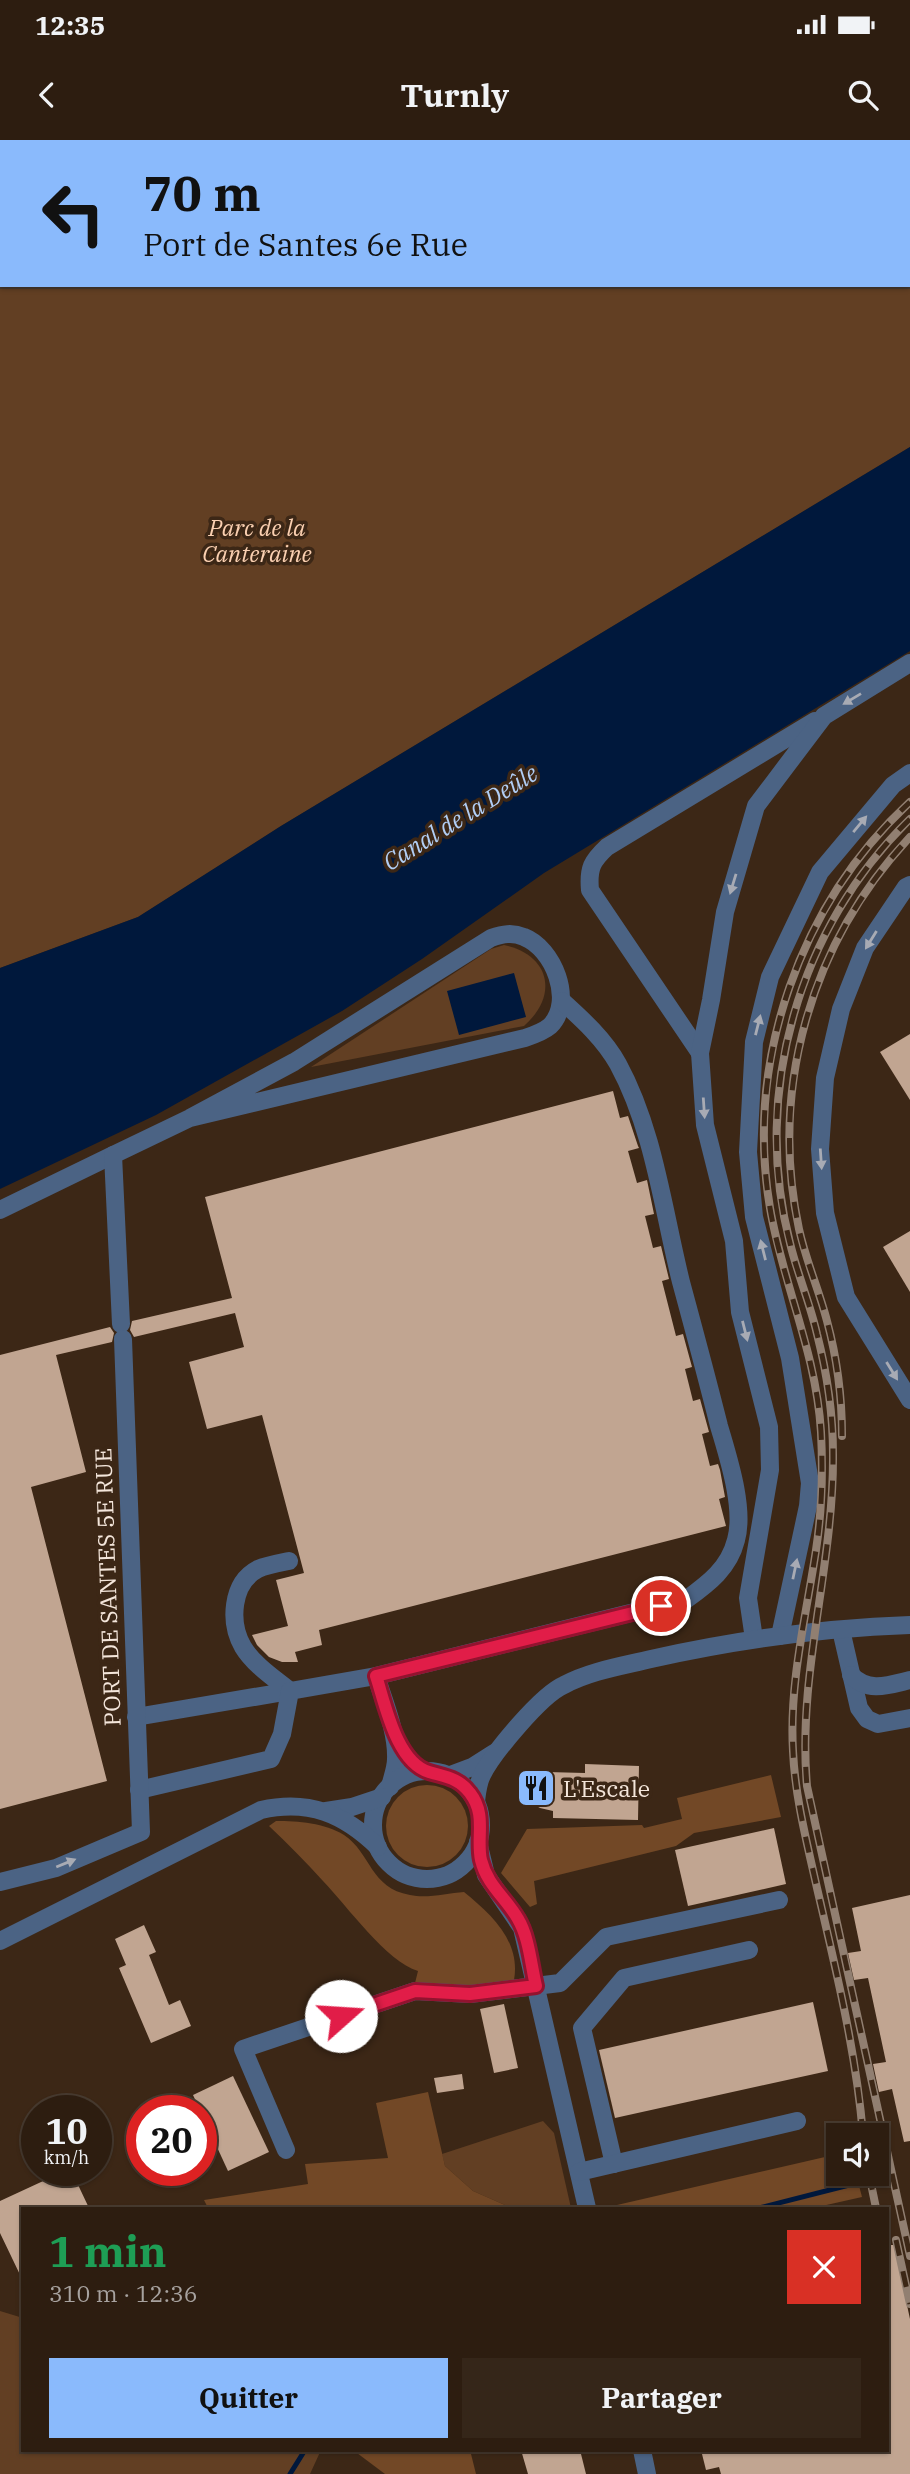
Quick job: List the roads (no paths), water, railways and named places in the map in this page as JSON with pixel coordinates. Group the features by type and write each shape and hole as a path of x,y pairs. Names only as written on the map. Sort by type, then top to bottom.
{"street":[{"path":"700,1054 590,890 589,877 593,860 607,847 910,663"},
{"path":"754,1639 748,1598 770,1470 769,1427 740,1312 734,1241 705,1125 700,1054 724,912 756,806 824,716"},
{"path":"780,1636 808,1506 810,1483 790,1358 754,1217 748,1152 754,1042 770,977 820,872 893,785 910,773"},
{"path":"910,885 865,948 841,1009 825,1078 820,1150 825,1213 846,1297 910,1399"},
{"path":"0,1210 190,1118 294,1062 491,937 505,933 514,934 536,944 545,954 560,985 562,1001 558,1014 550,1025 539,1033 190,1118"},
{"path":"136,1717 376,1676 687,1599 713,1581 729,1559 736,1540 738,1508 646,1136 618,1065 588,1025 562,1001"},
{"name":"PORT DE SANTES 5E RUE","path":"0,1882 56,1868 141,1832 113,1155"},
{"path":"289,1561 259,1569 248,1576 240,1587 234,1605 235,1624 242,1646 257,1665 290,1691"},
{"path":"475,1801 484,1771 502,1747 544,1699 563,1685 621,1666 754,1639 910,1625"},
{"path":"841,1630 859,1708 867,1719 878,1724 910,1718"},
{"path":"851,1675 857,1681 876,1687 910,1680"},
{"path":"376,1676 393,1730 396,1759 386,1792 376,1809 374,1821 378,1847"},
{"path":"139,1790 271,1759 282,1734 290,1691"},
{"path":"393,1730 407,1754 428,1772"},
{"path":"448,1776 472,1767 502,1747"},
{"path":"0,1941 261,1810 295,1807 326,1811 352,1808 386,1792 407,1775 428,1772 448,1776 464,1786 475,1801 481,1821 478,1842 463,1866 445,1876"},
{"path":"326,1811 349,1822 378,1847 389,1864 406,1875 425,1879 445,1876 480,1882 498,1895 514,1913 522,1928 587,2207"},
{"path":"478,1842 483,1867 498,1895"},
{"path":"286,2150 243,2049 415,1991 470,1994 560,1983 606,1937 779,1900"},
{"path":"614,2164 582,2028 624,1978 749,1950"},
{"path":"579,2172 797,2121"},
{"path":"642,2452 647,2474"}],"water":[{"name":"Canal de la Deûle","path":"910,447 910,651 544,873 422,959 342,1011 156,1115 0,1189 0,968 138,917 281,826"},
{"path":"514,973 526,1017 459,1035 447,991"}],"waterway":[{"path":"763,2207 845,2186"},
{"path":"290,2474 304,2452"}],"railway":[{"path":"862,2123 850,2042 802,1820 794,1768 793,1700 820,1521 821,1432 813,1374 770,1208 764,1152 766,1096 774,1041 789,987 811,936 838,888 871,843 910,802"},
{"path":"910,819 871,862 839,910 813,961 794,1015 782,1071 777,1128 779,1186 790,1243 824,1364 833,1439 828,1537 807,1703 807,1786 910,2256"},
{"path":"842,1436 834,1349 799,1229 791,1176 790,1123 795,1071 806,1019 823,970 847,923 876,878 910,837"},
{"path":"871,2186 876,2207"},
{"path":"896,2240 910,2304"}],"place":[{"name":"L'Escale","path":"536,1788"}],"park label":[{"name":"Parc de la Canteraine","path":"257,540"}]}
